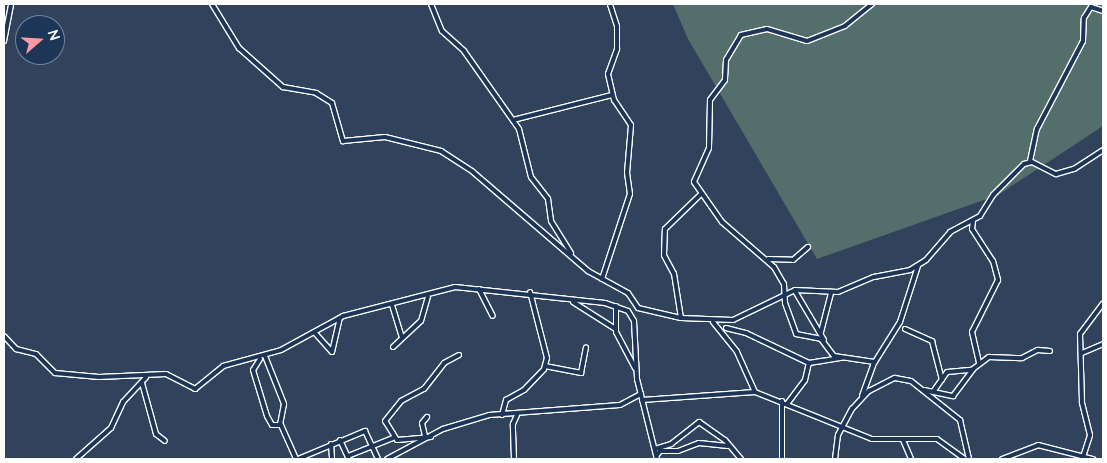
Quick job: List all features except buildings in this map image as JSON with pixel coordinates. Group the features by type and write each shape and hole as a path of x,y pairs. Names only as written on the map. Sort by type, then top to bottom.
{"street":[{"path":"4,41 11,4"},
{"path":"212,4 239,48 283,87 316,93 332,103 342,141 385,137 441,151 466,166 602,279 628,293 638,308 681,318 712,321 733,320 795,291 830,293 918,266"},
{"path":"431,4 442,31 464,51 514,120 531,177 548,200 550,222 572,255"},
{"path":"602,279 630,194 627,164 631,125 612,95 608,74 617,52 617,26 610,4"},
{"path":"824,342 793,331 783,282 768,259 734,235 700,195 694,181 709,148 708,107 725,80 726,60 741,35 767,30 807,41 845,26 872,4"},
{"path":"835,459 841,429 862,396 875,362 900,322 918,266 950,232 973,221 1008,177 1030,161 1037,129 1083,41 1084,18 1092,7 1103,11"},
{"path":"514,120 612,95"},
{"path":"1030,161 1056,174 1074,169 1103,150"},
{"path":"681,318 674,274 664,254 664,228 700,195"},
{"path":"973,221 972,230 994,261 998,280 972,332 979,363"},
{"path":"768,259 793,260 808,247"},
{"path":"4,336 16,349 36,354 55,373 146,377 170,375 195,389 223,366 263,357 340,318 428,297 458,286 530,292 573,302 616,306 630,313 634,321 636,372 657,457"},
{"path":"479,289 493,316"},
{"path":"795,291 834,356 845,358"},
{"path":"502,415 506,400 522,392 545,366 542,327 530,292"},
{"path":"821,332 830,293"},
{"path":"393,347 423,318 423,304 428,297"},
{"path":"573,302 614,328 636,372"},
{"path":"1083,457 1090,435 1082,402 1080,334 1103,304"},
{"path":"392,305 402,338"},
{"path":"614,328 616,306"},
{"path":"315,332 332,353 340,318"},
{"path":"723,335 733,320"},
{"path":"712,321 742,362 755,392"},
{"path":"726,328 746,333 809,363 859,356 875,362"},
{"path":"905,329 932,341 942,380"},
{"path":"1082,353 1103,344"},
{"path":"545,366 553,371 583,372 586,346"},
{"path":"862,396 895,378 933,392 956,394 979,363 996,356 1022,358 1038,350 1050,351"},
{"path":"393,438 385,425 387,416 460,355"},
{"path":"263,357 253,367 256,383 270,422 280,424"},
{"path":"263,357 284,404 280,424 297,459 366,431 378,459"},
{"path":"782,459 784,402 806,379 809,363"},
{"path":"933,392 951,370 972,370"},
{"path":"76,459 111,428 123,402 146,377"},
{"path":"142,383 156,434 165,441"},
{"path":"924,389 960,420 967,459"},
{"path":"642,400 755,392 784,402 841,429 882,442 937,439 967,459"},
{"path":"387,459 450,426 502,415 620,405 641,394"},
{"path":"514,459 513,424 517,415"},
{"path":"425,436 422,423 427,417"},
{"path":"655,449 671,444 697,422 728,446 741,459"},
{"path":"340,440 349,458 393,438 430,437"},
{"path":"903,440 911,459"},
{"path":"657,457 660,451 678,451 699,443 728,446"},
{"path":"331,444 332,459"},
{"path":"1002,459 1038,445 1093,459"}],"green space":[{"path":"673,4 1103,4 1103,126 998,195 817,259 688,39"}]}
